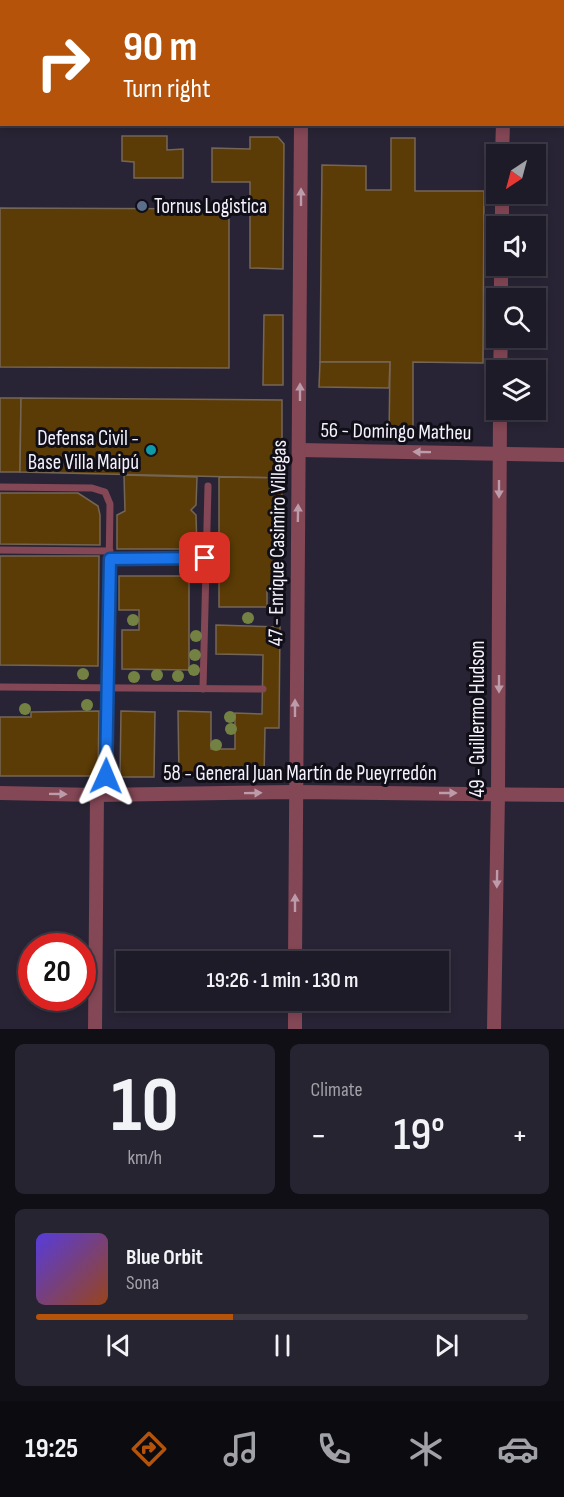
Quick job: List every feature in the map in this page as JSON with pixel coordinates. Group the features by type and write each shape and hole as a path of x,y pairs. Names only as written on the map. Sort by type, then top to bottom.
{"street":[{"name":"47 - Enrique Casimiro Villegas","path":"295,951 301,126"},
{"path":"502,126 502,144"},
{"name":"49 - Guillermo Hudson","path":"494,1029 500,420"},
{"name":"56 - Domingo Matheu","path":"300,450 564,455"},
{"name":"58 - General Juan Martín de Pueyrredón","path":"0,793 97,795 295,792 564,795"},
{"path":"95,1029 97,795"},
{"path":"294,1029 295,1011"}],"lane":[{"path":"203,689 208,486"},
{"path":"0,487 92,488 105,492 110,504 106,776 97,795"},
{"path":"0,550 205,558"},
{"path":"0,687 263,689"}],"building":[{"path":"122,136 167,136 167,150 183,149 183,178 134,178 134,162 122,161"},
{"path":"250,137 278,137 284,144 283,269 250,268 250,182 212,182 212,148 250,149"},
{"path":"391,138 415,138 415,191 484,191 483,363 413,362 413,440 389,440 390,362 320,362 322,165 366,166 366,190 391,190"},
{"path":"0,208 229,209 229,368 0,367"},
{"path":"264,315 283,315 283,385 263,385"},
{"path":"320,362 390,362 389,388 319,387"},
{"path":"0,398 21,398 20,472 0,472"},
{"name":"Defensa Civil - Base Villa Maipú","path":"21,398 282,400 282,478 20,472"},
{"path":"124,475 197,477 196,505 191,510 196,515 197,549 117,549 117,515 125,511"},
{"path":"219,477 282,478 281,588 267,588 267,607 219,607"},
{"path":"0,493 78,493 98,506 100,545 0,544"},
{"path":"0,556 99,556 98,666 0,665"},
{"path":"119,576 189,576 189,670 122,669 122,630 139,630 139,610 119,610"},
{"path":"216,625 280,627 279,728 265,728 264,778 179,777 178,711 211,712 211,749 235,749 235,713 262,714 263,655 216,654"},
{"path":"99,711 98,776 0,776 0,717 31,717 31,712"},
{"path":"121,711 155,712 154,777 120,777"}],"place":[{"name":"Tornus Logistica","path":"142,206"},
{"name":"Defensa Civil - Base Villa Maipú","path":"151,450"}],"route":[{"path":"106,776 110,559 205,558"}]}
